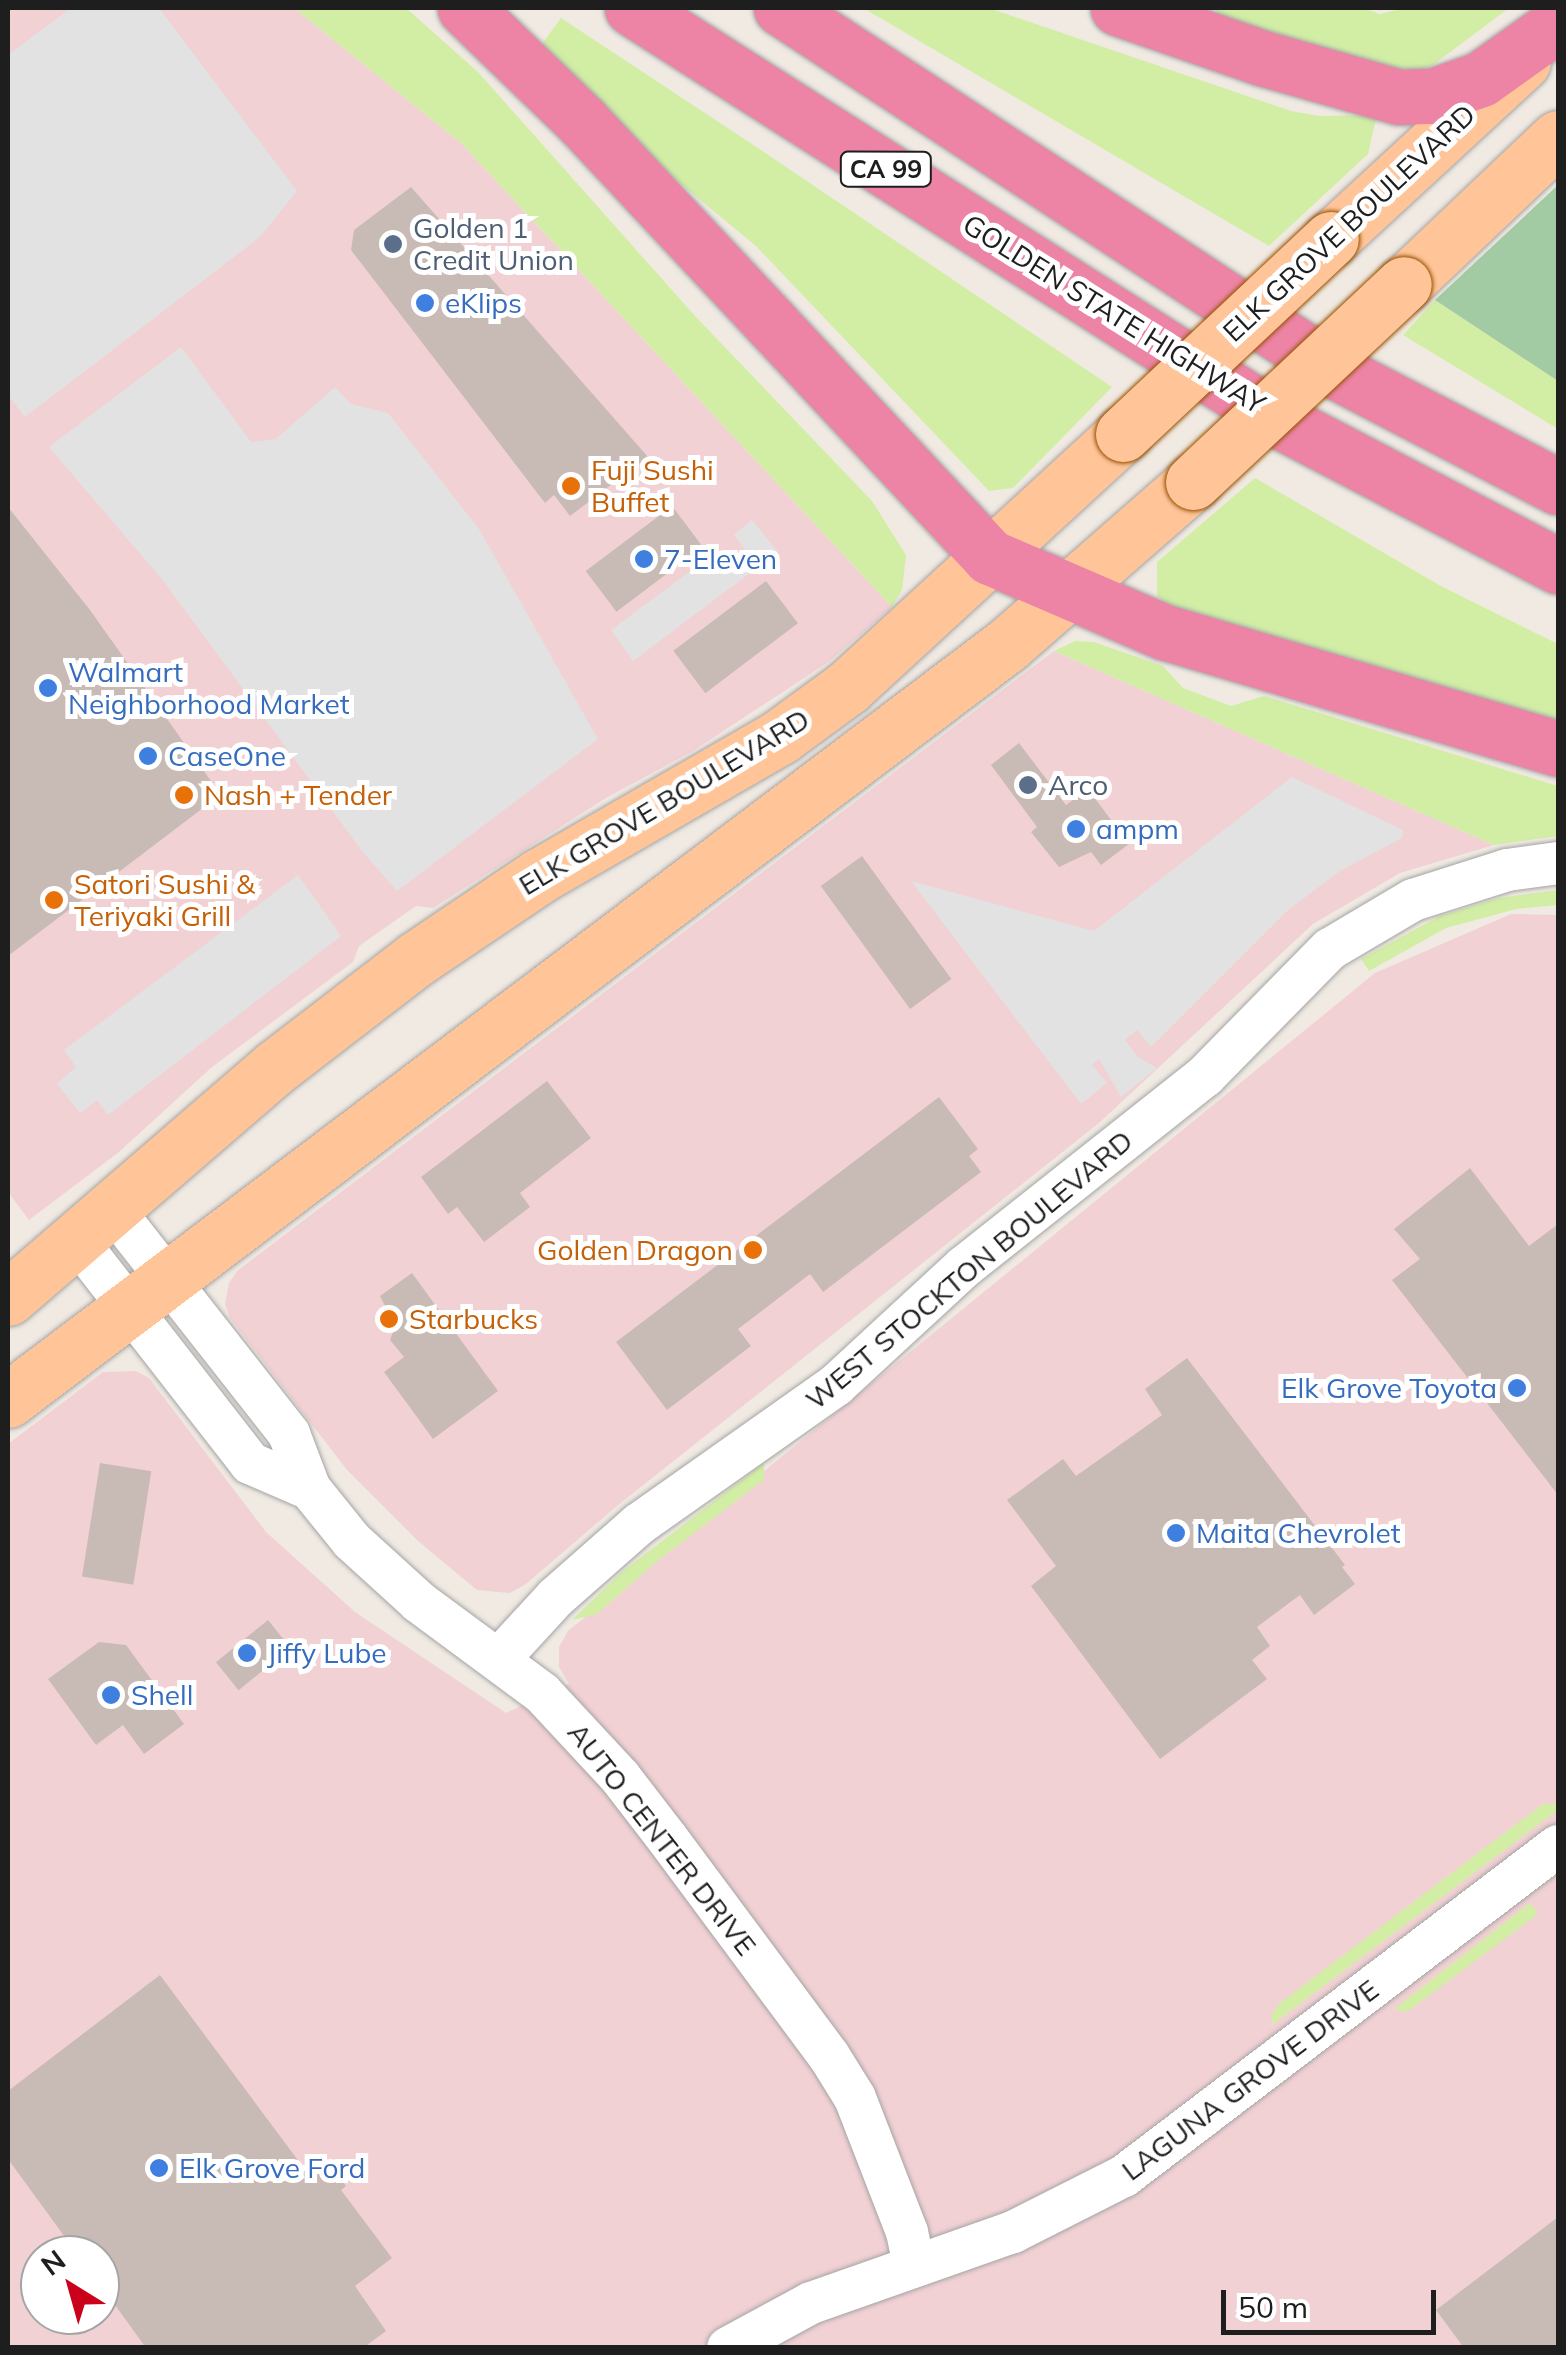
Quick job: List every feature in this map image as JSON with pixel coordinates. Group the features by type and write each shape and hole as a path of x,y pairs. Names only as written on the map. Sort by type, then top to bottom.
{"highway":[{"path":"465,8 581,120 990,557 1068,594 1164,632 1558,749"},
{"name":"GOLDEN STATE HIGHWAY","path":"632,8 1284,422 1558,566"},
{"name":"CA 99","path":"781,8 1335,371 1558,487"},
{"path":"1118,8 1262,58 1399,96 1432,96 1481,80 1558,26"}],"main road":[{"name":"ELK GROVE BOULEVARD","path":"8,1298 351,1006 539,876 781,736 848,687 1558,26"},
{"path":"8,1400 704,877 1068,594 1193,482 1558,138"}],"street":[{"name":"WEST STOCKTON BOULEVARD","path":"499,1659 555,1598 640,1524 836,1386 964,1267 1205,1076 1330,949 1414,900 1507,870 1558,863"},
{"name":"AUTO CENTER DRIVE","path":"94,1223 150,1294 289,1434 310,1489 380,1569 542,1692 620,1777 829,2056 855,2098 882,2161 914,2264"},
{"name":"LAGUNA GROVE DRIVE","path":"728,2348 812,2303 1027,2226 1124,2176 1558,1846"}],"shaded area":[{"path":"8,8 294,8 461,143 892,607 830,661 693,751 606,798 433,908 416,906 359,946 353,962 212,1067 119,1152 29,1220 8,1192"},
{"path":"71,8 159,8 297,191 260,237 25,417 8,395 8,55"},
{"path":"181,347 251,442 276,439 335,387 351,404 388,413 479,529 598,739 397,891 362,851 165,583 49,447"},
{"path":"752,520 778,552 633,661 611,630 713,554 727,571 749,555 734,535"},
{"path":"1054,651 1494,845 1400,873 1313,924 1099,1123 617,1506 526,1584 510,1593 477,1590 418,1541 347,1470 230,1318 225,1304 229,1283 237,1271"},
{"path":"1292,777 1403,830 1402,838 1340,871 1288,910 1151,1047 1137,1030 1125,1040 1138,1057 1157,1068 1121,1097 1099,1059 1092,1065 1107,1083 1081,1104 911,881 1094,931"},
{"path":"298,875 341,936 108,1115 97,1100 80,1113 57,1084 76,1067 64,1050"},
{"path":"1511,914 1558,915 1558,2347 8,2348 8,1444 103,1372 136,1371 149,1378 266,1532 355,1612 506,1713 569,1684 559,1667 559,1647 568,1631 1375,973"}],"green space":[{"path":"294,8 406,8 478,72 695,316 872,501 906,555 902,590 892,607 461,143"},
{"path":"863,8 989,8 1291,111 1319,116 1377,115 1368,154 1269,246"},
{"path":"1214,8 1363,8 1380,14 1405,8 1509,8 1433,65 1409,76 1223,20"},
{"path":"561,18 1112,387 1013,488 989,491 756,246 647,156 539,48"},
{"path":"1558,185 1558,381 1435,300"},
{"path":"1435,300 1558,381 1558,429 1403,335"},
{"path":"1255,478 1441,586 1558,644 1558,721 1170,607 1157,596 1157,562"},
{"path":"1075,641 1094,642 1163,666 1183,688 1231,706 1264,696 1558,786 1558,836 1494,845 1054,651"},
{"path":"1558,890 1558,905 1516,909 1446,928 1369,971 1361,959 1440,916 1499,898"},
{"path":"764,1463 764,1480 655,1563 597,1614 572,1620 623,1571"},
{"path":"1543,1804 1558,1804 1558,1810 1272,2025 1272,2014 1280,2003"},
{"path":"1530,1903 1538,1914 1407,2012 1394,2009"}],"building":[{"path":"411,187 648,457 570,516 554,495 545,503 351,250 354,230"},
{"name":"7-Eleven","path":"672,506 703,547 616,612 586,571"},
{"path":"8,507 90,610 211,781 207,805 8,956"},
{"path":"766,581 798,623 705,693 673,651"},
{"path":"1019,743 1066,805 1088,789 1129,844 1101,865 1091,852 1059,867 1031,832 1037,827 991,765"},
{"path":"862,856 951,979 910,1009 821,886"},
{"path":"547,1081 591,1138 520,1193 530,1207 484,1242 457,1207 448,1214 421,1177"},
{"path":"939,1097 978,1149 969,1156 981,1172 823,1292 810,1274 738,1329 751,1346 667,1410 616,1342"},
{"name":"Elk Grove Toyota","path":"1470,1168 1529,1246 1558,1224 1558,1495 1392,1280 1420,1259 1394,1229"},
{"path":"412,1273 498,1391 433,1439 384,1372 404,1357 390,1340 395,1326 380,1296"},
{"name":"Maita Chevrolet","path":"1187,1358 1345,1565 1342,1567 1355,1584 1314,1615 1300,1595 1257,1627 1270,1646 1252,1660 1267,1679 1160,1759 1031,1586 1056,1566 1007,1500 1063,1459 1076,1476 1162,1415 1145,1389"},
{"path":"100,1463 151,1471 133,1585 82,1577"},
{"path":"268,1620 291,1648 239,1690 216,1662"},
{"name":"Shell","path":"99,1642 126,1645 184,1724 144,1754 123,1725 96,1745 48,1679"},
{"name":"Elk Grove Ford","path":"160,1975 309,2175 327,2161 346,2186 341,2190 392,2258 355,2286 386,2331 363,2348 146,2348 120,2312 120,2235 63,2235 8,2159 8,2091"},
{"path":"1558,2217 1558,2348 1464,2348 1436,2310"}],"place":[{"name":"Golden 1 Credit Union","path":"393,244"},
{"name":"eKlips","path":"425,303"},
{"name":"Fuji Sushi Buffet","path":"571,486"},
{"name":"7-Eleven","path":"644,559"},
{"name":"Walmart Neighborhood Market","path":"48,688"},
{"name":"CaseOne","path":"148,756"},
{"name":"Arco","path":"1028,785"},
{"name":"Nash + Tender","path":"184,795"},
{"name":"ampm","path":"1076,829"},
{"name":"Satori Sushi & Teriyaki Grill","path":"54,900"},
{"name":"Golden Dragon","path":"753,1250"},
{"name":"Starbucks","path":"389,1319"},
{"name":"Elk Grove Toyota","path":"1517,1388"},
{"name":"Maita Chevrolet","path":"1176,1533"},
{"name":"Jiffy Lube","path":"247,1653"},
{"name":"Shell","path":"111,1695"},
{"name":"Elk Grove Ford","path":"159,2168"}]}
